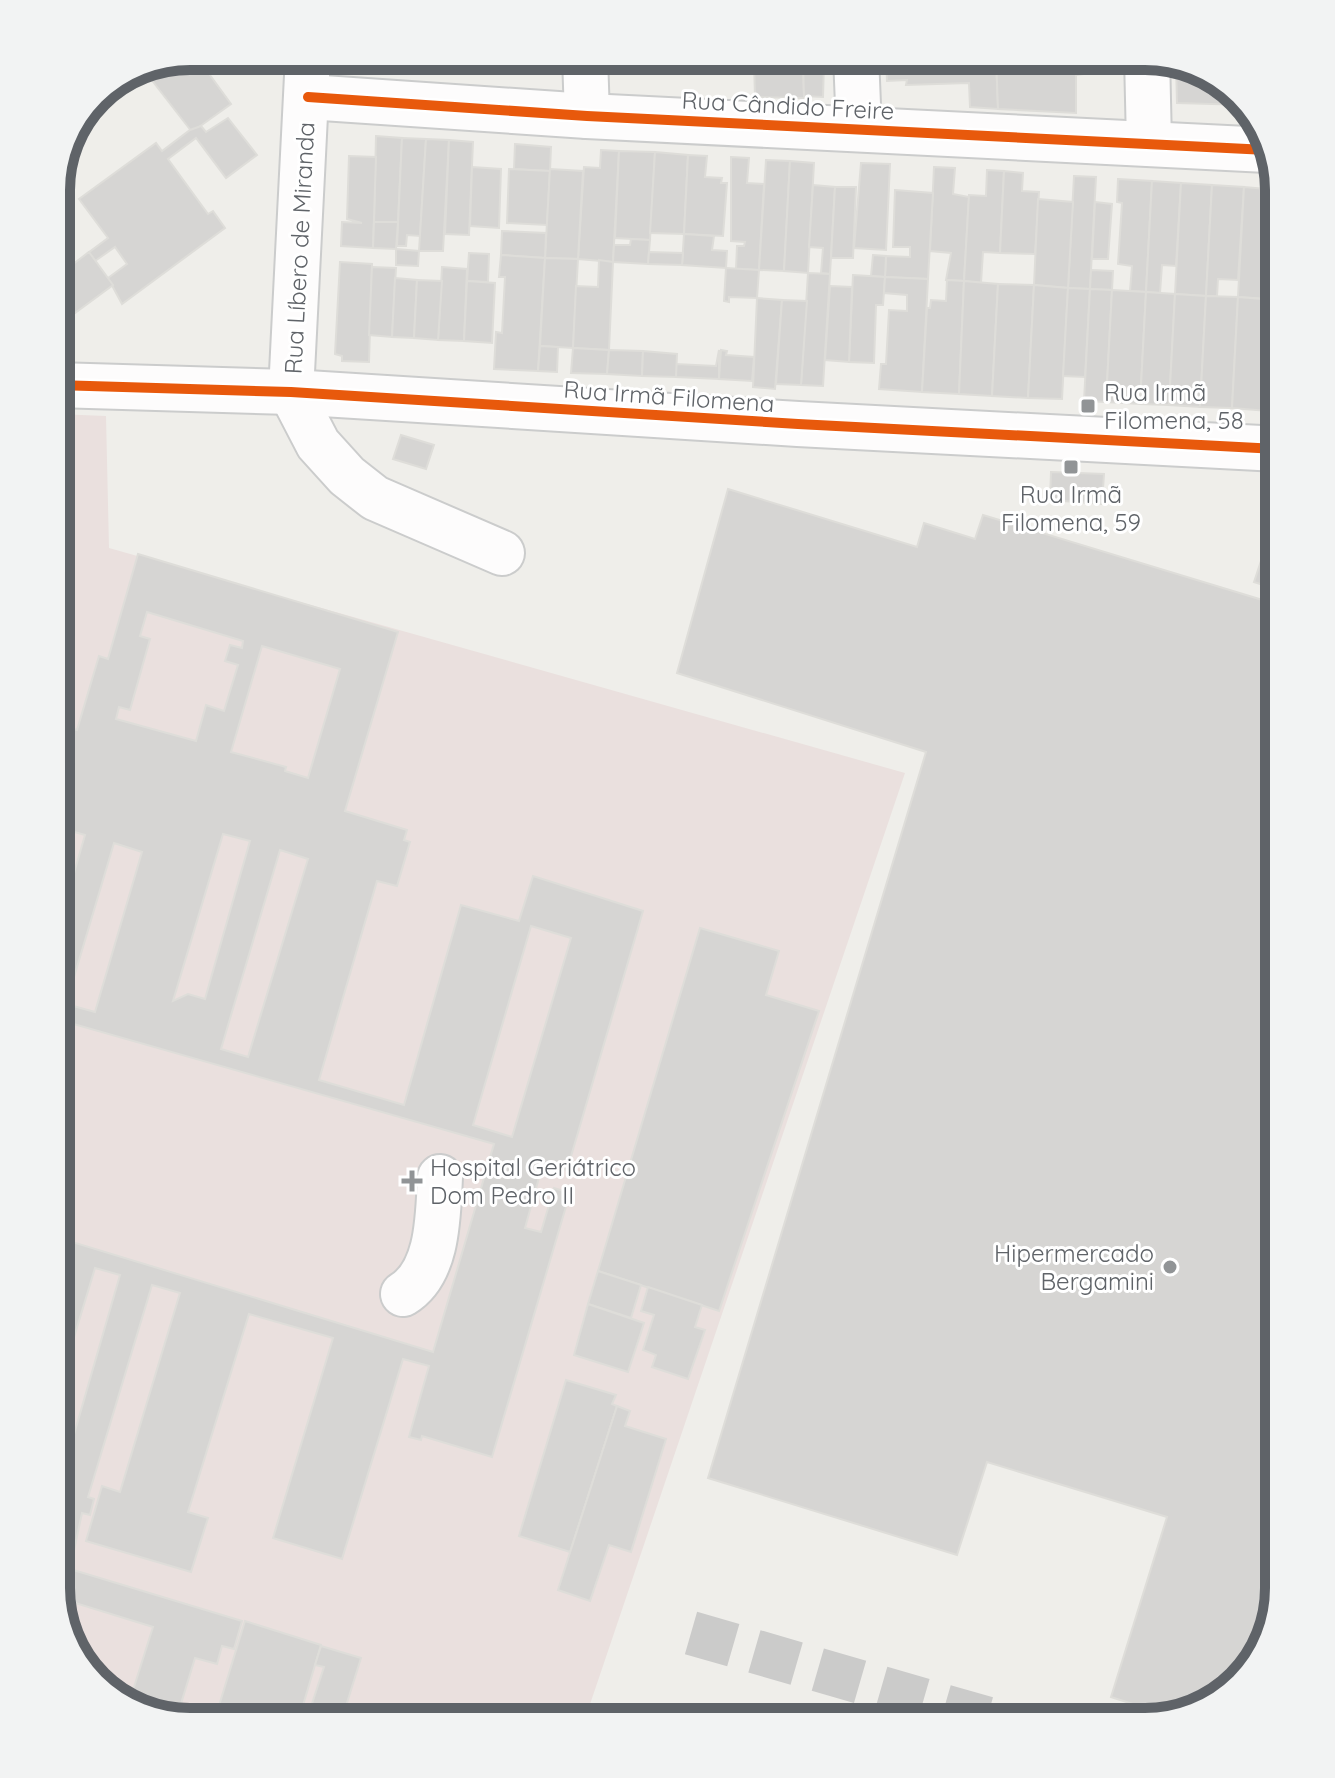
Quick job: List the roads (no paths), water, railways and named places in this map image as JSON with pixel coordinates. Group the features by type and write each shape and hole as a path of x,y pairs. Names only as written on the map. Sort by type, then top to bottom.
{"street":[{"path":"585,70 587,116"},
{"path":"857,70 859,129"},
{"path":"1147,70 1149,143"},
{"name":"Rua Cândido Freire","path":"308,76 587,116 1258,149"},
{"name":"Rua Líbero de Miranda","path":"291,392 308,76"},
{"name":"Rua Irmã Filomena","path":"70,385 291,392 798,424 1265,448"},
{"path":"291,392 318,444 347,476 375,498 502,553"},
{"path":"403,1294 420,1280 428,1263 437,1222 440,1177"}],"tunnel":[{"path":"691,1633 951,1708"}],"place":[{"name":"Rua Irmã Filomena, 58","path":"1088,406"},
{"name":"Rua Irmã Filomena, 59","path":"1071,467"},
{"name":"Hospital Geriátrico Dom Pedro II","path":"412,1181"},
{"name":"Hipermercado Bergamini","path":"1170,1267"}]}
